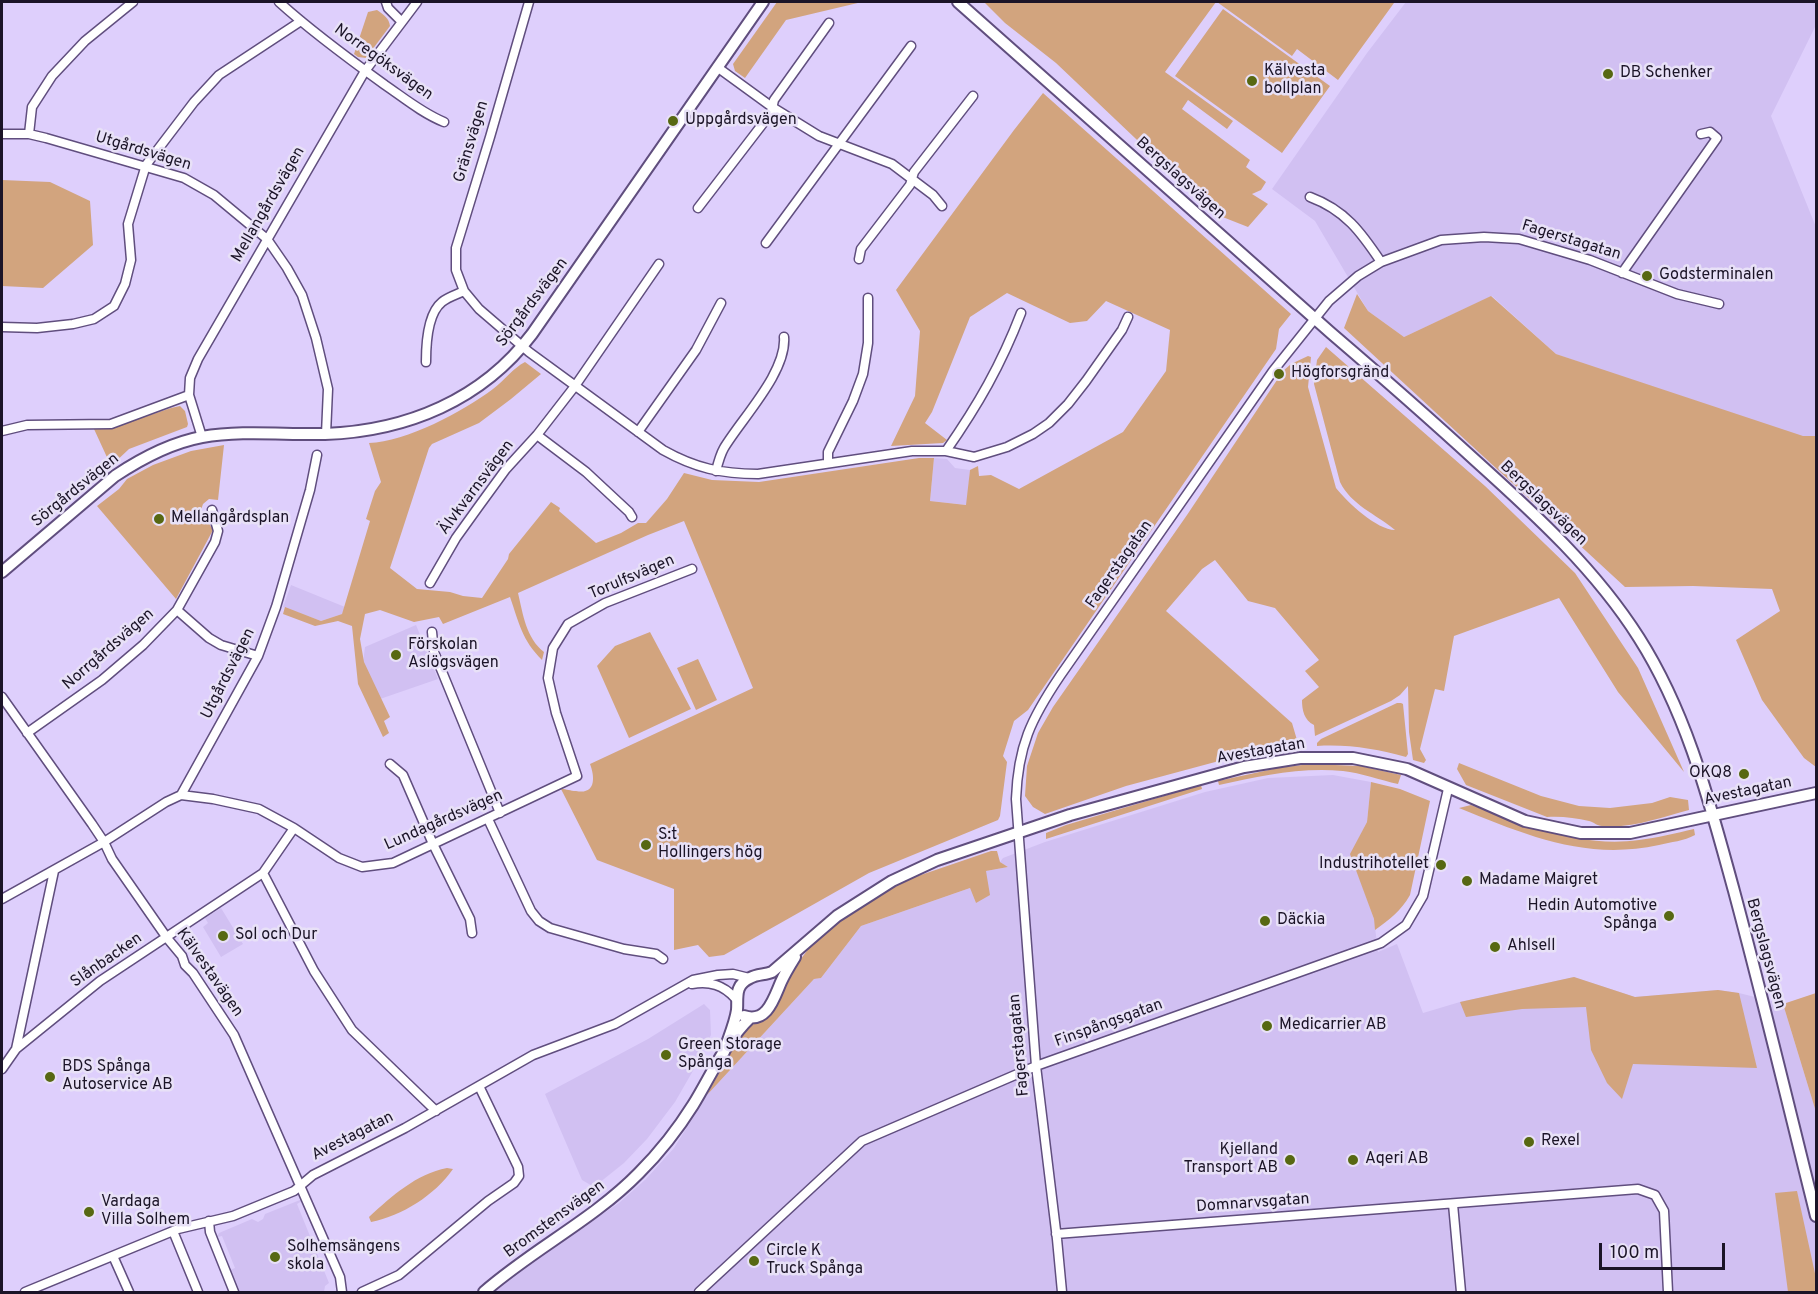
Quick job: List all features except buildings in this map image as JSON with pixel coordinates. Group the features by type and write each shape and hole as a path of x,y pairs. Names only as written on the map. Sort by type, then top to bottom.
{"street":[{"path":"29,134 32,107 52,76 85,41 133,2"},
{"name":"Norregöksvägen","path":"279,2 365,71 429,116 444,122"},
{"path":"386,2 388,8 401,21"},
{"name":"Mellangårdsvägen","path":"202,437 189,395 190,378 198,359 365,71 417,2"},
{"name":"Gränsvägen","path":"523,346 479,309 464,291 456,270 456,248 529,2"},
{"name":"Sörgårdsvägen","path":"2,572 115,476 156,452 202,437 242,434 326,434 384,427 428,414 446,406 494,374 523,346 763,2"},
{"name":"Bergslagsvägen","path":"958,2 1315,319 1384,377 1523,504 1594,576 1638,637 1668,688 1694,751 1748,943 1816,1216"},
{"path":"2,327 37,328 73,324 94,319 114,306 125,284 131,260 128,224 146,165 194,102 219,75 301,21"},
{"path":"698,208 771,113 774,100 829,23"},
{"path":"766,243 911,46"},
{"path":"717,67 772,107 819,136 892,164 933,195 942,206"},
{"path":"859,260 861,249 910,185 914,172 973,96"},
{"path":"1622,273 1717,138 1710,132 1701,134"},
{"name":"Utgårdsvägen","path":"2,134 29,134 146,165 184,178 214,195 267,239 302,295 312,327 328,390 326,434"},
{"path":"1310,197 1321,201 1348,220 1362,234 1381,261"},
{"name":"Fagerstagatan","path":"1062,1293 1036,1066 1018,832 1017,783 1020,756 1031,724 1044,699 1273,371 1331,299 1358,276 1381,261 1441,240 1484,237 1519,239 1590,260 1677,294 1719,304"},
{"name":"Älvkvarnsvägen","path":"430,582 456,538 479,506 574,386 659,264"},
{"path":"426,362 427,340 434,313 442,302 464,291"},
{"path":"828,463 828,452 853,401 862,374 868,343 868,298"},
{"path":"638,432 696,350 721,303"},
{"path":"946,451 984,393 1009,346 1022,313"},
{"path":"523,346 574,386 663,450 682,461 716,471 758,474 912,452 946,451 974,457 1007,447 1034,434 1068,404 1122,330 1128,318"},
{"path":"716,471 722,450 769,383 785,348 784,337"},
{"path":"2,431 27,425 111,424 189,395"},
{"path":"537,435 586,472 629,512 632,518"},
{"name":"Utgårdsvägen","path":"181,795 258,656 276,607 310,490 317,455"},
{"name":"Norrgårdsvägen","path":"27,733 102,680 143,645 177,610 218,531 212,510"},
{"name":"Torulfsvägen","path":"577,776 556,713 548,678 553,648 568,624 596,608 692,569"},
{"path":"177,610 209,638 221,645 258,656"},
{"path":"432,632 434,652 500,813"},
{"name":"Kälvestavägen","path":"2,697 104,842 112,859 182,956 184,965 193,973 234,1035 340,1277 342,1293"},
{"name":"Avestagatan","path":"25,1293 173,1231 233,1216 301,1186 313,1175 436,1111 533,1055 615,1024 693,980 733,974 748,978 772,972 837,916 892,881 937,860 1070,814 1235,770 1300,758 1353,758 1397,767 1525,821 1581,833 1630,832 1816,793"},
{"path":"390,764 403,775 433,844 470,919 472,933"},
{"name":"Lundagårdsvägen","path":"181,795 259,809 294,828 339,858 362,867 393,864 577,776"},
{"name":"Finspångsgatan","path":"699,1293 862,1141 1036,1066 1381,943 1406,925 1423,896 1448,789"},
{"path":"2,899 104,842 166,802 181,795"},
{"path":"488,819 531,911 539,921 550,928 579,937 624,949 656,954 663,959"},
{"name":"Slånbacken","path":"16,1049 100,981 263,873 294,828"},
{"path":"2,1068 16,1049 54,871"},
{"path":"263,873 314,971 352,1030 436,1111"},
{"name":"Avestagatan","path":"750,1018 763,1015 767,1011 789,967 804,944"},
{"path":"761,976 768,980 776,994"},
{"path":"748,978 738,990 735,998 737,1010 743,1016 750,1018"},
{"name":"Avestagatan","path":"686,985 708,983 718,985 728,990 735,998"},
{"name":"Bromstensvägen","path":"724,1052 737,1010"},
{"name":"Bromstensvägen","path":"484,1293 539,1250 596,1212 639,1174 692,1106 724,1052 750,1018"},
{"path":"362,1293 399,1275 514,1183 519,1176 518,1167 479,1086"},
{"name":"Domnarvsgatan","path":"1056,1234 1638,1189 1655,1195 1664,1211 1668,1293"},
{"path":"1453,1204 1461,1293"},
{"path":"209,1221 210,1232 234,1293"},
{"path":"173,1231 198,1293"},
{"path":"113,1256 129,1293"}],"shaded area":[{"path":"777,2 862,2 786,20 745,78 735,71 733,64"},
{"path":"984,2 1216,2 1165,72 1233,121 1227,129 1188,100 1182,109 1250,160 1246,167 1266,182 1261,190 1252,194 1268,204 1248,227 1215,214 1056,63 1005,23"},
{"path":"1217,2 1397,2 1338,80 1297,49 1292,56"},
{"path":"1406,2 1816,2 1816,25 1771,116 1816,227 1816,440 1801,440 1556,354 1492,296 1404,337 1368,311 1315,221 1272,189 1367,53"},
{"name":"Kälvesta bollplan","path":"1223,9 1330,86 1282,153 1175,76"},
{"path":"377,10 384,15 390,26 366,58 358,57 354,54 368,12"},
{"path":"1043,93 1291,314 1279,329 1276,349 1028,710 1014,721 1003,756 1007,762 998,820 869,873 724,955 709,957 698,945 674,950 674,889 597,860 561,789 583,792 591,788 593,774 590,764 753,688 684,521 518,593 529,633 544,652 542,660 525,638 510,597 443,624 439,617 414,622 380,610 365,614 360,639 364,662 390,717 384,721 389,733 383,737 358,684 352,626 338,621 315,626 283,614 285,607 321,621 342,614 370,521 366,519 375,491 381,482 369,443 417,431 467,407 525,362 541,374 479,423 432,444 429,448 390,568 417,589 482,598 509,554 551,502 596,543 638,523 646,523 667,499 684,473 712,480 759,482 919,458 934,458 930,501 966,505 970,470 978,466 979,476 991,475 1019,489 1123,432 1166,371 1170,330 1106,301 1087,321 1070,323 1007,293 970,317 932,412 925,423 947,440 943,443 891,446 915,396 920,331 896,290"},
{"path":"2,180 50,182 90,201 93,245 43,288 2,286"},
{"path":"1357,294 1368,311 1404,337 1491,296 1556,354 1803,436 1816,436 1816,767 1804,758 1762,700 1736,640 1780,611 1772,589 1693,586 1625,587 1344,328"},
{"path":"1326,347 1485,486 1575,573 1638,668 1684,772 1618,692 1559,598 1454,636 1444,691 1435,689 1420,749 1426,760 1424,763 1413,760 1409,732 1408,686 1391,701 1315,736 1314,725 1304,714 1302,700 1319,687 1305,671 1319,660 1275,608 1248,601 1215,560 1202,569 1166,611 1292,723 1297,740 1126,786 1045,814 1033,807 1025,796 1027,766 1038,733 1053,707 1187,515 1283,371 1291,364 1308,356 1311,357 1308,387 1336,488 1371,520 1395,530 1357,503 1340,482 1314,384 1317,360"},
{"path":"180,406 185,411 187,427 129,449 111,466 94,429 111,428"},
{"path":"224,445 218,500 209,499 203,504 201,510 213,530 176,599 97,506 119,489 127,479 153,465 191,451"},
{"path":"934,458 947,459 955,468 970,470 967,505 930,501"},
{"path":"291,585 345,607 342,614 321,621 283,607"},
{"name":"Förskolan Aslögsvägen","path":"416,625 438,679 380,699 363,663 365,647"},
{"path":"650,632 691,709 629,738 597,666 615,646"},
{"path":"698,659 717,700 696,710 677,668"},
{"path":"1397,703 1403,704 1408,754 1406,757 1362,748 1317,746 1321,739"},
{"path":"1459,763 1541,796 1579,806 1610,808 1652,803 1670,797 1688,800 1689,810 1624,826 1600,826 1574,818 1547,817 1466,785 1457,769"},
{"path":"1310,764 1360,766 1401,775 1398,784 1357,773 1327,770 1280,773 1219,785 1218,781 1278,768"},
{"path":"1333,775 1371,782 1367,822 1351,854 1374,919 1378,952 1397,944 1423,1013 1460,1002 1574,977 1635,997 1718,990 1783,1004 1816,1112 1816,1292 492,1292 526,1265 619,1203 646,1179 674,1148 707,1095 814,979 821,978 861,926 970,888 976,903 986,871 1008,867 1000,862 1003,858 1045,842 1205,792 1268,778"},
{"path":"1371,782 1400,789 1430,801 1410,895 1390,919 1375,930 1374,919 1350,854 1367,822"},
{"path":"1201,785 1202,789 1046,839 1046,833 1066,825"},
{"path":"1471,805 1553,833 1596,841 1639,840 1694,829 1695,835 1659,845 1632,849 1606,850 1581,847 1532,836 1459,808"},
{"path":"991,851 997,851 1000,862 1008,867 986,871 990,895 976,903 970,888 861,926 821,978 814,979 707,1095 743,1029 767,1018 773,1011 792,971 809,948 832,926 886,891 915,877"},
{"name":"Sol och Dur","path":"221,908 243,944 221,957 203,927 208,923 205,918"},
{"path":"1574,977 1635,997 1718,990 1739,993 1757,1068 1633,1064 1622,1099 1607,1083 1591,1050 1586,1007 1522,1009 1466,1017 1460,1002"},
{"path":"1816,993 1816,1112 1783,1004"},
{"path":"704,1004 710,1010 711,1035 675,1102 647,1139 624,1163 594,1187 582,1180 545,1094 648,1039"},
{"path":"447,1168 453,1169 427,1196 394,1215 371,1222 369,1217 405,1187 425,1175"},
{"path":"1797,1191 1816,1278 1816,1292 1788,1292 1775,1193"},
{"name":"Solhemsängens skola","path":"302,1201 297,1204 329,1283 325,1286 324,1292 239,1292 230,1270 235,1268 222,1236 217,1237 219,1233 252,1219 258,1222 265,1214"}],"place":[{"name":"DB Schenker","path":"1608,74"},
{"name":"Kälvesta bollplan","path":"1252,81"},
{"name":"Uppgårdsvägen","path":"673,121"},
{"name":"Godsterminalen","path":"1647,276"},
{"name":"Högforsgränd","path":"1279,374"},
{"name":"Mellangårdsplan","path":"159,519"},
{"name":"Förskolan Aslögsvägen","path":"396,655"},
{"name":"OKQ8","path":"1744,774"},
{"name":"S:t Hollingers hög","path":"646,845"},
{"name":"Industrihotellet","path":"1441,865"},
{"name":"Madame Maigret","path":"1467,881"},
{"name":"Hedin Automotive Spånga","path":"1669,916"},
{"name":"Däckia","path":"1265,921"},
{"name":"Sol och Dur","path":"223,936"},
{"name":"Ahlsell","path":"1495,947"},
{"name":"Medicarrier AB","path":"1267,1026"},
{"name":"Green Storage Spånga","path":"666,1055"},
{"name":"BDS Spånga Autoservice AB","path":"50,1077"},
{"name":"Rexel","path":"1529,1142"},
{"name":"Kjelland Transport AB","path":"1290,1160"},
{"name":"Aqeri AB","path":"1353,1160"},
{"name":"Vardaga Villa Solhem","path":"89,1212"},
{"name":"Solhemsängens skola","path":"275,1257"},
{"name":"Circle K Truck Spånga","path":"754,1261"}]}
